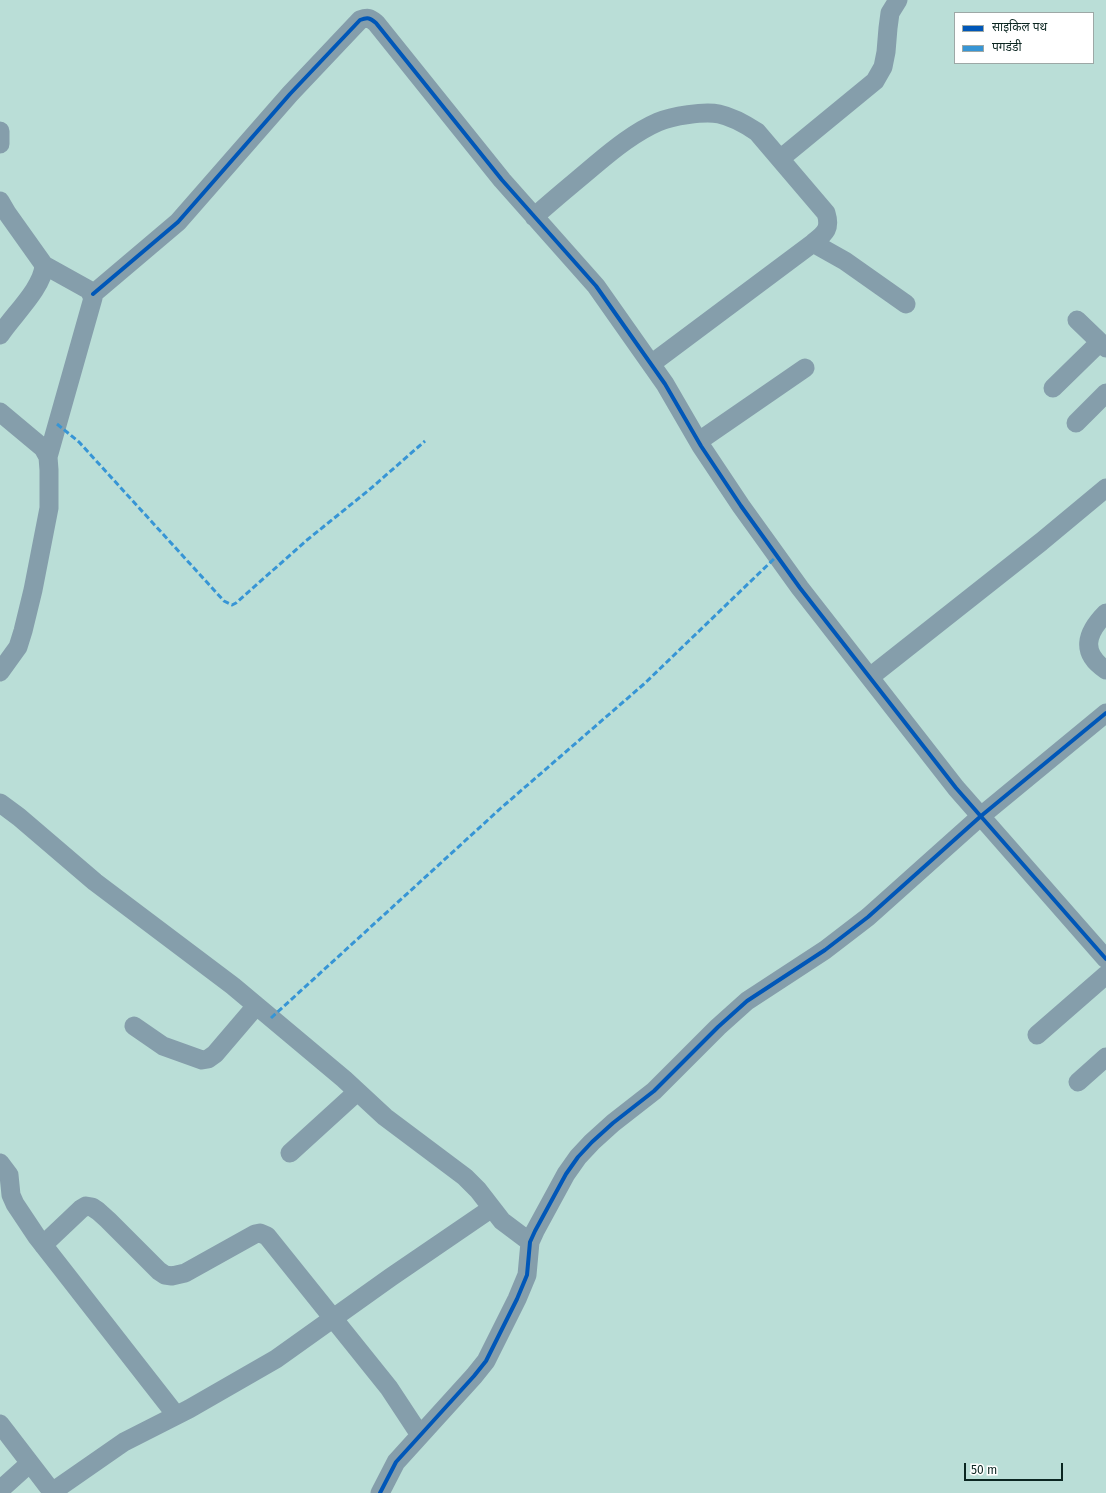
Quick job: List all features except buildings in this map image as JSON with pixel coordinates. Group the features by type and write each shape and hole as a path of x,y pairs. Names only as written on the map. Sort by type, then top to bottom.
{"street":[{"path":"780,159 875,81 883,67 890,13 898,0"},
{"path":"0,672 18,647 24,631 49,508 48,457 92,304 93,294 178,222 290,94 360,20 366,17 371,18 502,180 596,286 665,384 740,506 956,788 1106,959"},
{"path":"534,217 632,136 658,122 675,117 717,113 743,123 757,132 826,213 829,221 828,227 824,234 651,364"},
{"path":"0,131 0,144"},
{"path":"0,201 44,265 89,290 93,294"},
{"path":"813,243 845,261 906,304"},
{"path":"0,335 39,284 44,272 44,265"},
{"path":"1053,388 1103,345 1077,320"},
{"path":"699,441 805,368"},
{"path":"1076,423 1106,393"},
{"path":"0,412 43,448 48,457"},
{"path":"870,677 1041,542 1106,488"},
{"path":"1106,614 1089,636 1088,646 1090,654 1098,665 1106,670"},
{"path":"380,1493 396,1462 486,1361 517,1299 527,1275 530,1242 566,1174 578,1157 613,1123 654,1091 718,1027 747,1001 825,950 862,921 981,816 1106,713"},
{"path":"0,803 19,817 95,882 234,986 385,1117 464,1177 478,1190 502,1221 530,1242"},
{"path":"1037,1035 1106,975"},
{"path":"134,1026 163,1046 202,1060 208,1059 215,1054 256,1006"},
{"path":"1078,1082 1106,1057"},
{"path":"290,1153 357,1092"},
{"path":"0,1163 8,1175 12,1195 18,1210 43,1245 176,1415"},
{"path":"43,1245 86,1206 92,1207 108,1220 159,1271 165,1275 172,1276 185,1273 255,1234 267,1236 271,1239 389,1388 420,1435"},
{"path":"0,1424 52,1493 124,1442 176,1415 276,1359 492,1208"},
{"path":"0,1490 30,1463"}],"marked path":[{"path":"57,424 79,442 224,601 232,605 425,441"},
{"path":"271,1018 501,808 644,684 777,556"}],"cycle path":[{"path":"93,294 178,222 290,94 360,20 369,18 376,23 502,180 596,286 665,384 701,446 741,506 800,588 956,788 1106,959"},
{"path":"380,1493 396,1462 486,1361 517,1299 527,1275 530,1242 566,1174 578,1157 613,1123 654,1091 718,1027 747,1001 825,950 868,917 981,816 1106,713"}]}
